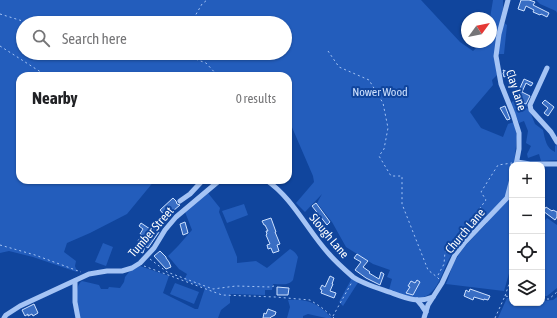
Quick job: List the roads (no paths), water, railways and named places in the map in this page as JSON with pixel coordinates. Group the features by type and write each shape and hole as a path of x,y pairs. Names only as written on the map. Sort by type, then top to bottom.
{"street":[{"name":"Clay Lane","path":"508,0 499,34 496,56 501,84 519,134 519,149 516,162"},
{"path":"547,68 530,105 531,110 551,132 557,142"},
{"path":"545,164 557,164"},
{"path":"180,201 190,194 199,184"},
{"name":"Tumber Street","path":"4,318 20,306 89,274 132,268 140,263 154,248 165,230 176,217 215,184"},
{"name":"Slough Lane","path":"272,184 288,200 329,254 355,278 404,298 426,300 433,297"},
{"name":"Church Lane","path":"424,318 428,305 442,283 455,255 465,242 507,198 509,190"},
{"path":"75,281 75,302 78,318"},
{"path":"417,300 426,312"}],"park label":[{"name":"Nower Wood","path":"380,92"}]}
